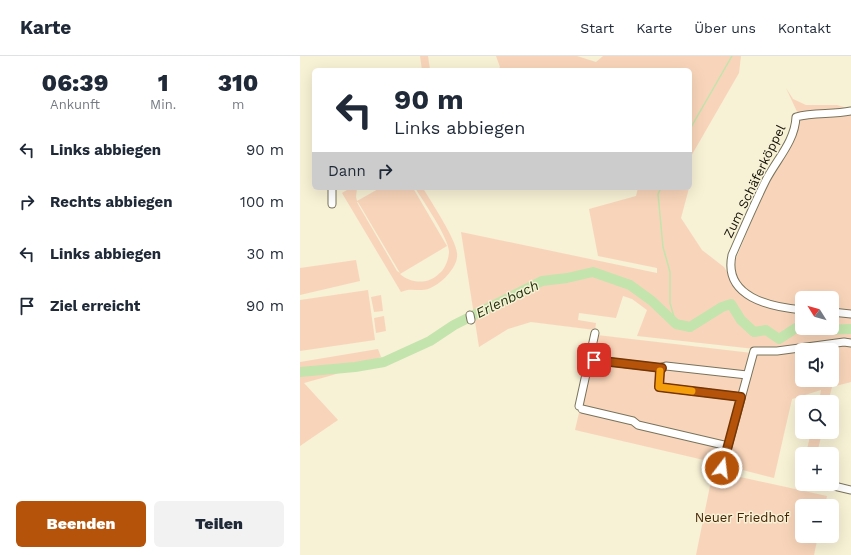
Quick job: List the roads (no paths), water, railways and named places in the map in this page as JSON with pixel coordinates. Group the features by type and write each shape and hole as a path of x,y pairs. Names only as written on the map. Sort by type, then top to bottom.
{"street":[{"name":"Zum Schäferköppel","path":"795,309 761,302 741,290 730,272 732,255 764,184 793,132 796,117 806,114 844,113 851,111"},
{"path":"332,190 332,204"},
{"path":"839,313 851,314"},
{"path":"595,333 580,407 634,421 638,425 728,446"},
{"path":"722,468 754,351 777,351 844,342 851,343"},
{"path":"594,360 662,368 666,366 747,375"},
{"path":"662,368 660,371 659,387 741,397"},
{"path":"839,487 851,490"}],"waterway":[{"path":"692,126 732,56"},
{"path":"660,190 658,194 663,247 670,272 670,303 676,324"},
{"name":"Erlenbach","path":"300,372 355,367 384,362 430,341 454,325 542,281 567,278 593,272 630,285 652,301 676,324 690,327 722,307 731,304 741,320 754,332 766,330 779,339 795,329"},
{"name":"Erlenbach","path":"839,329 851,329"}],"park label":[{"name":"Neuer Friedhof","path":"742,517"}]}
